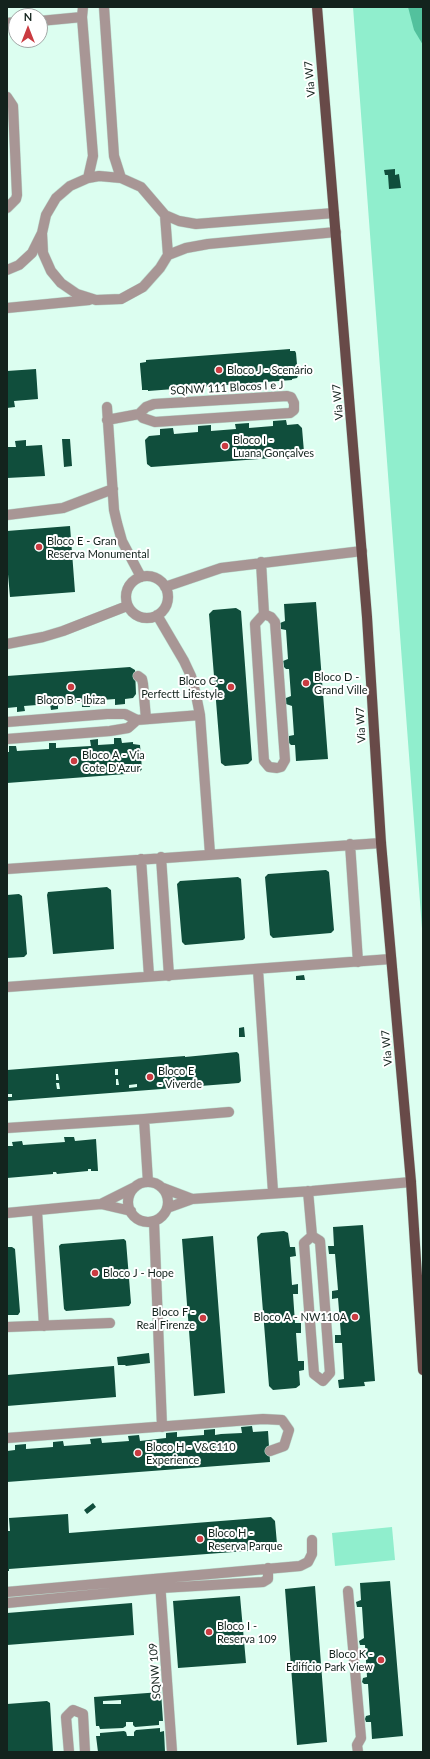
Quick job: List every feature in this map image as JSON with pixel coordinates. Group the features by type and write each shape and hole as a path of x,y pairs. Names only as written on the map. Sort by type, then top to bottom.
{"main road":[{"name":"Via W7","path":"317,7 362,551 381,843 411,1182 423,1370"}],"street":[{"path":"104,7 114,156 121,178"},
{"path":"48,19 83,12 93,156 88,178"},
{"path":"7,97 13,106 17,195 13,203 7,208"},
{"path":"7,270 19,265 32,253 42,233 46,214 56,198 70,186 88,178 99,176 121,178 141,187 165,214 179,221 196,224 334,213"},
{"path":"7,308 121,299 143,287 160,268 168,255 165,214"},
{"path":"168,255 186,248 208,244 336,232"},
{"path":"42,233 43,253 51,271 61,283 77,294 96,300"},
{"name":"SQNW 111 Blocos I e J","path":"287,396 293,400 295,407 290,413 155,422 143,418 139,414 146,407 154,404 287,396"},
{"path":"107,407 114,510 122,541 141,576"},
{"path":"107,420 139,414"},
{"path":"7,515 63,508 113,489"},
{"path":"165,587 221,568 362,551"},
{"path":"261,562 264,614 255,624 264,761 269,767 277,768 281,766 285,760 275,622 271,617 264,614"},
{"path":"141,576 157,579 165,587 168,597 165,608 151,618 137,616 127,606 125,594 127,588 141,576"},
{"path":"7,644 57,633 127,606"},
{"path":"157,615 191,676 196,695 200,715 210,854"},
{"path":"138,676 142,679 143,684 142,719"},
{"path":"7,722 107,714 125,714 142,719 200,715"},
{"path":"7,739 110,731 128,728 142,719"},
{"path":"7,869 161,857 381,843"},
{"path":"350,844 358,962"},
{"path":"161,857 169,976"},
{"path":"141,859 149,976"},
{"path":"7,987 149,976 258,970 391,959"},
{"path":"258,970 273,1192"},
{"path":"7,1128 229,1112"},
{"path":"144,1119 148,1182"},
{"path":"101,1204 136,1187 141,1183 148,1182 153,1182 163,1188 192,1198"},
{"path":"167,1208 192,1198 308,1191 411,1182"},
{"path":"131,1211 129,1198 136,1187"},
{"path":"7,1213 101,1204 131,1211 141,1220 154,1221 164,1214 167,1208 168,1197 163,1188"},
{"path":"308,1191 312,1236"},
{"path":"37,1211 44,1326"},
{"path":"154,1221 162,1427"},
{"path":"312,1236 320,1241 321,1249 330,1373 323,1381 314,1374 312,1351 304,1243 312,1236"},
{"path":"7,1327 110,1323"},
{"path":"7,1438 263,1419 282,1420 289,1430 284,1446 270,1451"},
{"path":"7,1592 160,1577 300,1566 308,1562 312,1554 312,1540"},
{"path":"7,1603 161,1588 263,1582 268,1579 268,1568"},
{"name":"SQNW 109","path":"160,1577 172,1752"},
{"path":"348,1591 361,1738 357,1745 358,1752"},
{"path":"69,1752 66,1717 73,1710 83,1714 85,1752"}],"shaded area":[{"path":"353,7 423,7 423,942"},
{"path":"408,7 423,7 423,45 414,30"},
{"path":"392,1527 395,1560 335,1566 332,1533"}],"building":[{"path":"395,169 395,175 399,174 401,188 389,189 388,175 385,175 384,170"},
{"name":"Bloco J - Scenário","path":"290,349 290,351 295,351 296,353 298,376 292,380 148,391 142,390 140,363 146,362 146,360"},
{"path":"36,369 38,399 14,401 15,407 7,408 7,371"},
{"name":"Bloco I - Luana Gonçalves","path":"286,420 287,425 298,424 302,428 304,452 300,456 151,467 147,464 145,440 149,436 160,435 160,429 173,428 174,434 198,432 198,426 211,425 211,431 236,429 235,424 249,423 249,428 273,426 273,421"},
{"path":"62,439 70,439 72,466 64,467"},
{"path":"26,440 26,446 42,445 45,476 7,478 7,447 16,447 15,441"},
{"name":"Bloco E - Gran Reserva Monumental","path":"70,526 75,592 10,597 7,563 7,531"},
{"name":"Bloco D - Grand Ville","path":"316,602 328,759 296,761 295,745 291,745 289,743 289,736 294,735 292,706 286,704 286,698 291,696 289,669 284,667 283,661 288,659 286,630 281,629 280,623 285,621 284,604"},
{"name":"Bloco C - Perfectt Lifestyle","path":"236,608 241,611 252,760 248,764 225,766 221,763 209,614 213,610"},
{"name":"Bloco B - Ibiza","path":"130,667 135,670 136,694 133,698 125,699 125,704 115,705 115,699 89,701 90,707 82,707 82,702 58,704 58,709 51,710 50,704 24,706 25,711 17,712 17,707 7,708 7,676"},
{"name":"Bloco A - Via Cote D'Azur","path":"114,738 121,738 122,743 133,742 133,744 140,745 142,769 139,773 7,783 7,752 9,752 9,746 16,746 17,751 49,749 49,743 56,743 56,748 91,746 90,740 98,739 98,745 114,744"},
{"path":"326,870 329,872 334,930 331,933 273,938 270,935 265,877 268,874"},
{"path":"238,877 241,879 245,938 243,940 185,945 182,942 177,884 180,881"},
{"path":"107,887 111,890 114,949 53,954 47,895 48,892"},
{"path":"19,894 22,896 27,954 24,957 7,958 7,895"},
{"path":"304,975 305,980 296,980 296,976"},
{"path":"244,1027 245,1037 239,1037 239,1028"},
{"name":"Bloco E - Viverde","path":"237,1052 239,1054 241,1081 239,1083 7,1101 7,1097 12,1097 12,1094 7,1094 7,1070","holes":["115,1069 118,1069 118,1075 115,1075","56,1074 58,1074 59,1080 56,1080","116,1079 118,1079 119,1085 116,1085","56,1083 59,1083 60,1089 57,1089","137,1084 137,1087 129,1088 129,1085"]},
{"path":"64,1137 74,1137 75,1141 96,1139 98,1171 91,1171 91,1169 88,1169 88,1171 57,1174 56,1172 53,1172 53,1174 7,1178 7,1146 13,1146 12,1142 22,1141 23,1145 65,1142"},
{"name":"Bloco A - NW110A","path":"363,1225 375,1381 364,1382 365,1386 339,1388 338,1380 344,1379 342,1343 335,1343 335,1335 341,1335 338,1298 332,1299 332,1291 338,1290 335,1254 329,1254 328,1246 334,1246 333,1227"},
{"path":"284,1231 288,1233 290,1247 295,1247 296,1256 290,1257 292,1285 298,1284 298,1294 293,1294 295,1323 301,1323 301,1333 296,1333 298,1361 304,1361 304,1370 299,1371 300,1385 296,1388 273,1390 269,1386 257,1237 261,1233"},
{"name":"Bloco F - Real Firenze","path":"213,1236 225,1393 194,1396 182,1239"},
{"name":"Bloco J - Hope","path":"124,1239 126,1241 131,1303 129,1306 66,1311 64,1309 59,1246 61,1244"},
{"path":"7,1247 12,1247 15,1249 20,1312 18,1315 7,1315"},
{"path":"149,1353 150,1363 126,1366 118,1365 117,1357"},
{"path":"114,1366 116,1397 7,1406 7,1375"},
{"name":"Bloco H - V&C110 Experience","path":"252,1426 253,1432 268,1431 270,1462 7,1482 7,1451 15,1450 15,1445 26,1444 26,1449 53,1447 53,1442 63,1441 64,1446 91,1444 90,1439 101,1438 102,1443 129,1441 128,1436 139,1435 140,1441 166,1438 166,1433 177,1432 177,1437 204,1435 204,1430 215,1429 215,1435 242,1433 241,1427"},
{"path":"93,1503 96,1507 87,1514 84,1510"},
{"path":"68,1514 69,1533 271,1517 275,1521 277,1544 273,1549 9,1569 9,1571 7,1571 7,1531 10,1531 9,1518"},
{"name":"Bloco K - Edifício Park View","path":"390,1581 403,1736 372,1739 371,1722 366,1722 365,1719 366,1716 370,1715 368,1684 364,1684 362,1682 363,1678 367,1677 365,1645 360,1645 359,1641 364,1638 362,1607 357,1607 356,1602 361,1600 360,1583"},
{"path":"315,1586 327,1742 297,1745 285,1589"},
{"name":"Bloco I - Reserva 109","path":"240,1596 246,1663 178,1668 173,1601"},
{"path":"132,1603 134,1635 7,1645 7,1613"},
{"path":"161,1692 163,1721 159,1721 159,1725 135,1727 133,1722 126,1722 126,1726 123,1728 100,1729 99,1726 96,1726 94,1697","holes":["121,1700 121,1704 103,1704 103,1701"]},
{"path":"47,1701 50,1703 53,1752 7,1752 7,1704"},
{"path":"160,1728 160,1732 164,1731 165,1752 98,1752 96,1736 100,1736 100,1733 124,1731 126,1732 127,1736 134,1736 134,1732 136,1730"}],"place":[{"name":"Bloco J - Scenário","path":"219,370"},
{"name":"Bloco I - Luana Gonçalves","path":"225,446"},
{"name":"Bloco E - Gran Reserva Monumental","path":"39,547"},
{"name":"Bloco D - Grand Ville","path":"306,683"},
{"name":"Bloco B - Ibiza","path":"71,687"},
{"name":"Bloco C - Perfectt Lifestyle","path":"231,687"},
{"name":"Bloco A - Via Cote D'Azur","path":"74,761"},
{"name":"Bloco E - Viverde","path":"150,1077"},
{"name":"Bloco J - Hope","path":"95,1273"},
{"name":"Bloco A - NW110A","path":"355,1317"},
{"name":"Bloco F - Real Firenze","path":"203,1318"},
{"name":"Bloco H - V&C110 Experience","path":"138,1453"},
{"name":"Bloco H - Reserva Parque","path":"200,1539"},
{"name":"Bloco I - Reserva 109","path":"209,1632"},
{"name":"Bloco K - Edifício Park View","path":"381,1660"}]}
